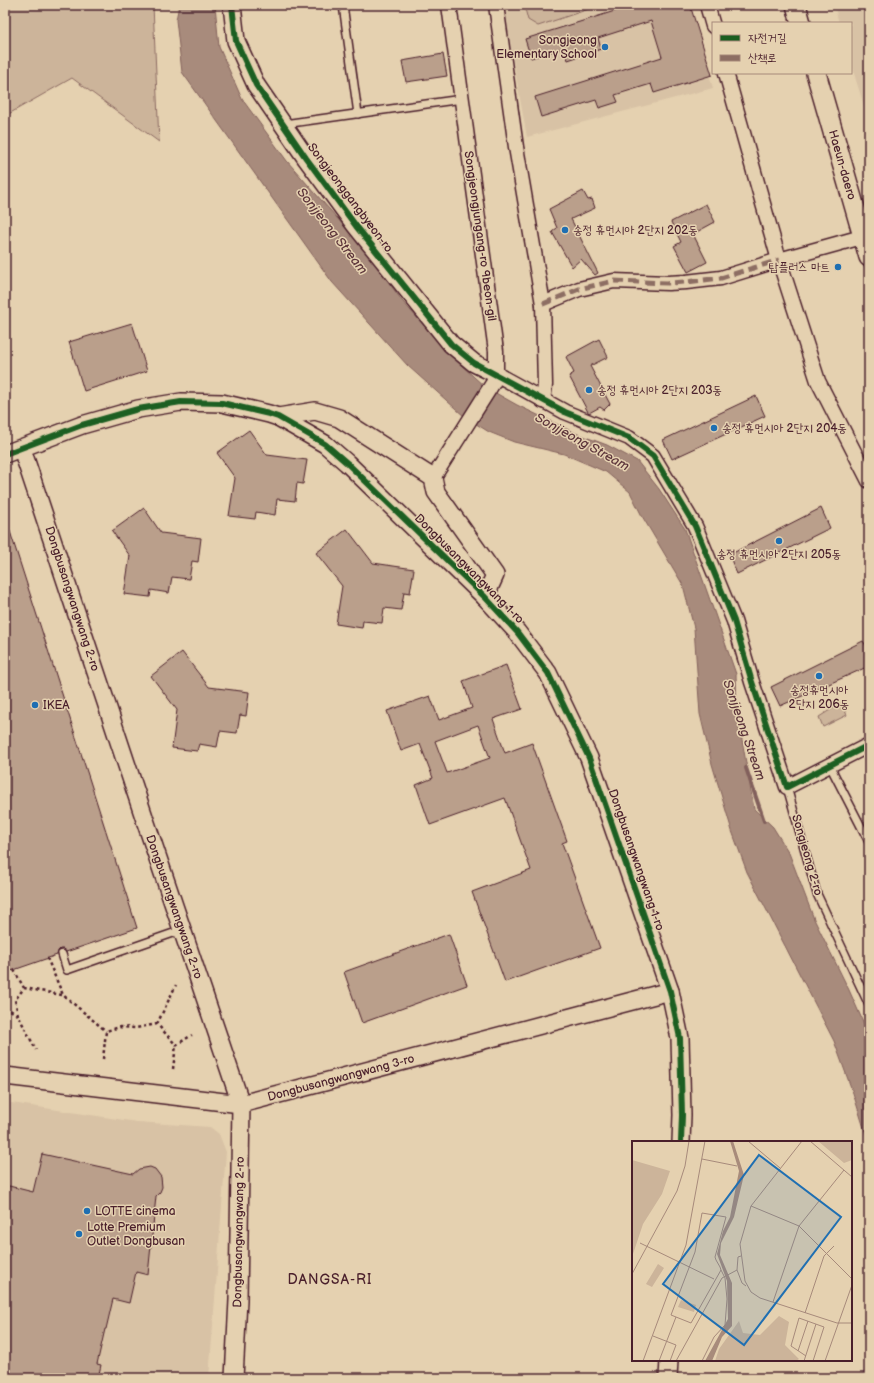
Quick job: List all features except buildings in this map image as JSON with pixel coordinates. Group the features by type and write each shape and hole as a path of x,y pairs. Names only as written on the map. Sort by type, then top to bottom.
{"main road":[{"path":"796,5 801,22"},
{"name":"Haeun-daero","path":"816,74 866,236 869,257"}],"street":[{"name":"Songjeonggangbyeon-ro","path":"232,5 236,41 256,85 282,124 356,226 451,344 494,378"},
{"name":"Songjeongjungang-ro 9beon-gil","path":"449,5 496,350 494,378"},
{"path":"496,5 516,147 543,304 545,385 543,400"},
{"path":"707,5 712,22"},
{"path":"726,74 779,260 818,381 869,482"},
{"path":"543,304 579,289 614,281 668,283 721,278 866,236"},
{"path":"485,598 495,575 436,492 438,471 494,378 543,400 565,412 629,438 654,456 695,526 734,621 752,682 788,788 869,745"},
{"name":"Dongbusangwangwang 1-ro","path":"5,454 82,426 138,408 181,402 222,403 269,414 278,417 324,444 341,458 485,598 517,632 548,673 589,758 670,991 680,1038 682,1115 681,1141"},
{"path":"278,417 315,411 339,418 438,471"},
{"name":"Dongbusangwangwang 2-ro","path":"22,449 241,1104 238,1292 234,1378"},
{"name":"Dongbusangwangwang 3-ro","path":"5,1076 241,1104 670,991"},
{"path":"668,1378 669,1361"}],"lane":[{"path":"343,5 358,114"},
{"path":"282,124 462,99"},
{"path":"830,766 869,842"},
{"name":"Songjeong 2-ro","path":"788,788 817,894 868,1002"},
{"path":"62,954 67,970 182,930"}],"path":[{"path":"47,958 63,995 106,1030"},
{"path":"14,970 24,988"},
{"path":"157,1024 176,985"},
{"path":"24,988 63,995"},
{"path":"24,988 15,1000 18,1015 36,1050"},
{"path":"5,1007 18,1015"},
{"path":"106,1030 120,1027 136,1028 157,1024"},
{"path":"157,1024 176,1045 174,1069"},
{"path":"103,1059 106,1030"},
{"path":"176,1045 192,1035"}],"shaded area":[{"path":"5,5 153,5 159,142 72,78 5,116"},
{"name":"Songjeong Elementary School","path":"503,5 688,5 713,88 527,137"},
{"path":"524,5 601,5 538,26 528,20"},
{"path":"834,5 869,5 869,122 852,67 852,22 839,22"},
{"path":"841,703 847,715 823,727 819,717"},
{"path":"5,1102 137,1122 210,1127 219,1134 226,1152 209,1378 5,1378"}],"water":[{"name":"Sonjjeong Stream","path":"179,5 215,5 219,47 242,99 287,161 365,250 403,302 449,354 485,387 517,405 575,433 607,445 637,461 659,489 685,529 736,674 737,711 754,809 773,827 789,853 814,919 849,990 869,1035 869,1144 853,1093 834,1041 747,872 732,831 712,764 700,714 694,628 683,585 642,516 630,492 606,472 564,454 514,442 489,432 465,417 408,366 332,282 182,72 176,20"}],"waterway":[{"name":"Sonjjeong Stream","path":"746,768 764,821"}],"marked path":[{"path":"543,304 579,289 614,281 668,283 721,278 779,260"}],"cycle path":[{"path":"232,5 236,41 256,85 306,158 356,226 451,344 474,363 565,412 629,438 653,456 695,526 734,621 752,682 787,787 869,745"},
{"path":"5,454 82,425 138,409 181,402 222,403 269,414 278,417 325,444 347,463 485,597 517,632 548,673 589,758 670,991 680,1038 682,1115 681,1141"}],"place":[{"name":"Songjeong Elementary School","path":"605,47"},
{"name":"송정 휴먼시아 2단지 202동","path":"565,230"},
{"name":"탑플러스 마트","path":"838,267"},
{"name":"송정 휴먼시아 2단지 203동","path":"589,390"},
{"name":"송정 휴먼시아 2단지 204동","path":"714,428"},
{"name":"송정 휴먼시아 2단지 205동","path":"779,541"},
{"name":"송정휴먼시아 2단지 206동","path":"819,676"},
{"name":"IKEA","path":"35,705"},
{"name":"LOTTE cinema","path":"87,1211"},
{"name":"Lotte Premium Outlet Dongbusan","path":"79,1234"}],"district":[{"name":"DANGSA-RI","path":"330,1279"}]}
